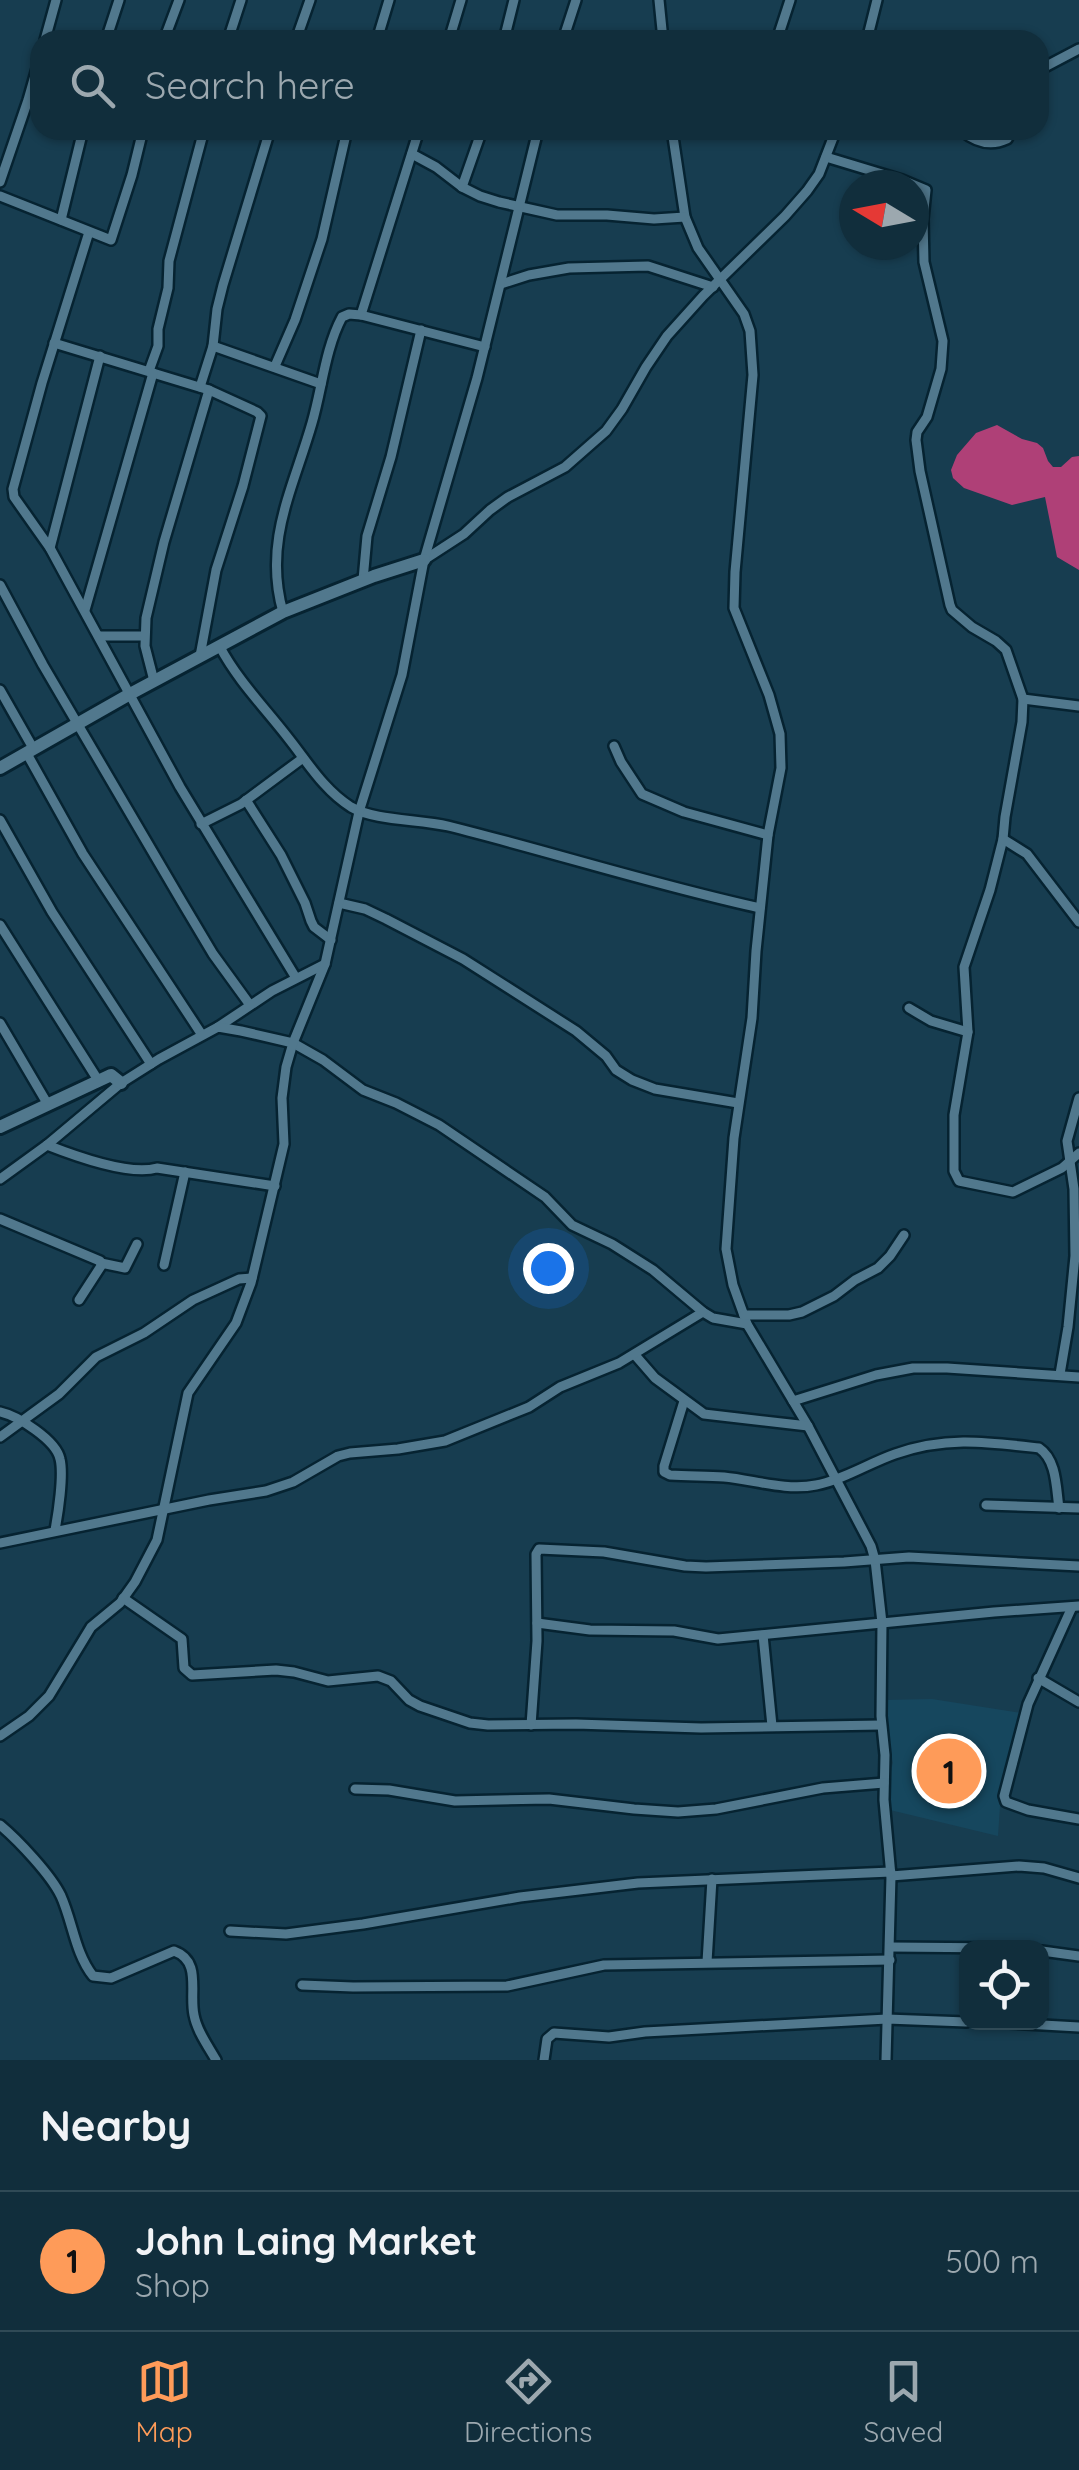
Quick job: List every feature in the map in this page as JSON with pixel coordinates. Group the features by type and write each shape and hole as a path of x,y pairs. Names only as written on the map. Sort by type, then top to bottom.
{"street":[{"path":"48,30 56,0"},
{"path":"109,30 118,0"},
{"path":"168,30 179,0"},
{"path":"232,30 242,0"},
{"path":"300,30 310,0"},
{"path":"379,30 389,0"},
{"path":"452,30 461,0"},
{"path":"506,30 514,0"},
{"path":"567,30 576,0"},
{"path":"659,0 662,30"},
{"path":"780,30 790,0"},
{"path":"870,30 877,0"},
{"path":"1049,65 1079,49"},
{"path":"0,180 30,93"},
{"path":"61,220 81,140"},
{"path":"0,196 108,241 112,239 140,140"},
{"path":"84,610 158,346 169,261 201,140"},
{"path":"154,680 144,636 148,607 214,346 223,285 267,140"},
{"path":"276,366 322,239 345,140"},
{"path":"361,315 416,140"},
{"path":"462,187 478,140"},
{"path":"0,1736 50,1696 91,1627 136,1582 152,1552 164,1509 188,1393 236,1322 252,1278 284,1144 283,1088 292,1044 325,964 359,812 402,675 424,560 485,347 535,140"},
{"path":"673,140 685,217 717,283 744,314 752,351 752,404 734,572 734,608 769,695 780,734 780,768 768,835 726,1248 733,1286 746,1320 808,1426 876,1560 891,1874 886,2060"},
{"path":"0,768 283,612 424,560 508,498 565,467 615,420 667,336 807,191 819,174 832,140"},
{"path":"978,140 1003,140"},
{"path":"412,154 480,196 518,206 557,215 685,217"},
{"path":"826,156 926,190 924,262 944,353 927,417 916,436 920,470 952,610 1006,650 1023,698 1003,840 964,967 968,1032 954,1114 956,1177 959,1181 1013,1192 1048,1176 1079,1154"},
{"path":"89,232 54,344 14,497 50,548 202,824 296,978"},
{"path":"500,284 569,268 648,266 717,283"},
{"path":"283,612 275,570 280,532 339,322 345,314 485,347"},
{"path":"363,580 367,536 391,457 421,330"},
{"path":"54,344 204,388 261,416 244,486 216,570 200,656"},
{"path":"214,346 322,384"},
{"path":"50,548 100,356"},
{"path":"0,585 77,724 214,954 250,1005"},
{"path":"99,636 144,636"},
{"path":"220,647 303,758 335,795 359,812 450,826 760,908"},
{"path":"0,690 90,866 202,1035"},
{"path":"1023,698 1079,706"},
{"path":"614,746 642,794 684,812 768,835"},
{"path":"202,824 246,800 303,758"},
{"path":"246,800 281,854 314,927 331,940"},
{"path":"0,820 52,912 151,1064"},
{"path":"1003,840 1027,854 1079,922"},
{"path":"339,902 386,918 499,981 576,1031 606,1056 616,1070 632,1080 655,1089 738,1103"},
{"path":"0,925 98,1080"},
{"path":"0,1179 122,1083 325,964"},
{"path":"909,1008 931,1021 968,1032"},
{"path":"0,1023 47,1103"},
{"path":"218,1027 292,1044 324,1060 363,1090 439,1125 538,1192 572,1225 653,1270 713,1318 746,1320 802,1312 878,1268 904,1235"},
{"path":"0,1126 111,1075 122,1083"},
{"path":"1060,1374 1075,1256 1068,1133 1079,1098"},
{"path":"47,1145 130,1169 157,1168 275,1186"},
{"path":"164,1265 185,1172"},
{"path":"0,1219 101,1263 124,1268 137,1244"},
{"path":"79,1300 101,1263"},
{"path":"0,1437 59,1394 96,1358 144,1333 192,1300 239,1279 252,1278"},
{"path":"0,1543 266,1491 293,1482 350,1452 445,1441 529,1407 560,1386 635,1355 703,1312"},
{"path":"635,1355 655,1378 704,1414 808,1426"},
{"path":"793,1400 912,1368 1079,1377"},
{"path":"684,1401 664,1466 664,1472 670,1475 812,1486 896,1453 965,1440 1040,1448 1047,1453 1059,1508"},
{"path":"0,1412 22,1421 59,1455 55,1530"},
{"path":"986,1505 1079,1508"},
{"path":"532,1725 536,1554 540,1550 604,1552 706,1567 937,1558 1079,1566"},
{"path":"124,1598 179,1636 184,1647 184,1668 192,1674 276,1670 328,1682 378,1676 391,1681 409,1700 470,1723 701,1728 882,1724"},
{"path":"537,1623 590,1630 674,1631 718,1639 1075,1606"},
{"path":"1075,1606 1028,1704 1004,1800 1028,1810 1079,1819"},
{"path":"763,1635 772,1726"},
{"path":"1038,1678 1079,1702"},
{"path":"355,1790 388,1790 454,1801 549,1799 678,1812 884,1782"},
{"path":"0,1825 51,1878 61,1896 80,1956 93,1976 110,1978 174,1951 180,1952 192,1968 194,2016 216,2060"},
{"path":"230,1931 286,1934 576,1890 712,1879 1019,1866 1079,1878"},
{"path":"707,1962 712,1879"},
{"path":"890,1947 959,1948"},
{"path":"1049,1951 1079,1956"},
{"path":"302,1985 508,1986 590,1966 890,1960"},
{"path":"544,2060 546,2039 554,2033 609,2037 886,2018 959,2022"},
{"path":"1049,2025 1079,2027"}],"shaded area":[{"path":"997,425 1037,443 1053,467 1061,467 1079,456 1079,570 1057,557 1045,497 1012,505 964,488 953,478 951,470 957,455 976,433"},
{"path":"932,1699 1022,1713 1000,1806 998,1836 890,1810 888,1779 893,1763 885,1700"}],"place":[{"name":"John Laing Market","path":"949,1771"}]}
